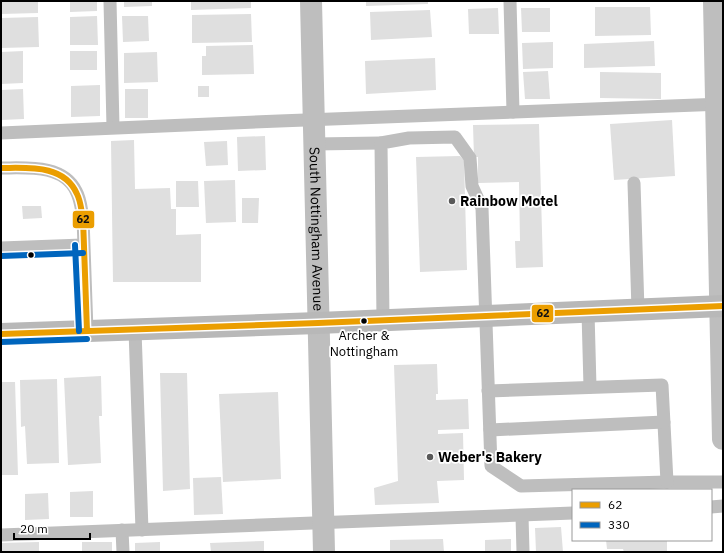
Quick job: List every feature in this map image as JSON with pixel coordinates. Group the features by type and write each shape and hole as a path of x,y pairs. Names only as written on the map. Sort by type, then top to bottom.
{"main road":[{"path":"1,334 318,323 721,306"}],"street":[{"name":"South Nottingham Avenue","path":"311,1 324,552"},
{"path":"714,1 720,104 723,439"}],"lane":[{"path":"110,1 113,127"},
{"path":"510,1 512,112"},
{"path":"1,133 113,127 720,104"},
{"path":"314,144 381,143 409,138 455,136 470,158 472,186 482,208 491,466 521,486 723,482"},
{"path":"381,143 384,320"},
{"path":"1,168 34,167 51,171 64,177 76,190 83,218 87,331"},
{"path":"634,183 638,310"},
{"path":"1,248 83,245"},
{"path":"588,312 590,387"},
{"path":"135,330 142,530"},
{"path":"488,391 662,385 667,482"},
{"path":"490,430 664,422"},
{"path":"712,506 723,506"},
{"path":"1,535 572,513"},
{"path":"522,516 523,552"},
{"path":"122,530 122,552"}],"building":[{"path":"1,1 38,1 38,13 1,14"},
{"path":"70,1 97,1 97,11 70,12"},
{"path":"124,1 152,1 152,6 124,7"},
{"path":"191,1 251,1 251,8 191,10"},
{"path":"366,1 428,1 428,4 366,6"},
{"path":"595,7 650,7 651,35 595,36"},
{"path":"498,8 499,34 469,34 468,9"},
{"path":"521,8 550,8 550,32 522,32"},
{"path":"430,10 432,37 371,40 370,12"},
{"path":"251,14 252,42 192,43 192,15"},
{"path":"97,16 98,45 70,45 70,17"},
{"path":"122,16 148,16 149,41 123,42"},
{"path":"38,17 39,47 1,48 1,18"},
{"path":"654,41 655,66 584,68 584,44"},
{"path":"553,42 553,68 523,69 522,43"},
{"path":"253,45 254,74 202,75 202,56 206,56 206,46"},
{"path":"23,51 23,83 1,84 1,52"},
{"path":"70,51 97,51 97,70 70,70"},
{"path":"157,52 158,82 124,83 124,53"},
{"path":"435,58 436,90 366,94 365,61"},
{"path":"548,71 550,99 525,99 523,72"},
{"path":"600,72 661,73 661,99 600,98"},
{"path":"100,85 100,116 71,117 71,86"},
{"path":"198,86 209,86 209,97 198,97"},
{"path":"23,89 24,119 1,120 1,90"},
{"path":"125,89 148,89 148,118 125,118"},
{"path":"672,120 675,176 614,180 610,124"},
{"path":"539,124 543,267 516,268 515,241 520,241 519,182 478,183 478,157 474,157 473,125"},
{"path":"265,136 266,170 238,171 237,137"},
{"path":"134,140 135,189 170,188 171,209 176,209 176,235 201,234 201,282 113,282 111,141"},
{"path":"227,141 228,165 206,166 204,142"},
{"path":"460,156 464,160 467,270 420,272 416,157"},
{"path":"235,180 236,222 206,223 204,181"},
{"path":"176,181 198,181 199,207 176,207"},
{"path":"242,198 259,198 258,223 242,223"},
{"path":"22,206 41,206 42,218 23,219"},
{"name":"Weber's Bakery","path":"437,364 438,394 436,394 436,400 468,399 469,429 438,430 438,434 463,433 464,480 437,481 439,503 375,505 374,488 398,481 394,365"},
{"path":"160,373 187,373 190,489 163,491"},
{"path":"101,376 102,416 99,416 101,463 68,465 64,378"},
{"path":"57,379 59,463 27,464 25,426 21,427 20,380"},
{"path":"1,382 15,382 18,475 1,475"},
{"path":"278,392 281,479 223,482 219,394"},
{"path":"221,477 223,514 194,515 193,478"},
{"path":"93,491 93,517 70,517 70,492"},
{"path":"48,493 49,519 25,520 25,494"},
{"path":"561,527 563,552 536,552 535,528"},
{"path":"443,539 444,552 390,552 390,540"},
{"path":"511,539 511,552 485,552 485,540"},
{"path":"264,541 264,552 211,552 210,543"},
{"path":"606,541 667,541 667,552 624,552 623,549 607,549"},
{"path":"39,542 39,552 1,552 1,543"},
{"path":"82,542 112,542 112,552 82,552"},
{"path":"160,542 160,552 135,552 135,543"}],"transit line":[{"name":"62","path":"1,168 33,168 54,173 63,177 71,184 77,194 83,218 87,331"},
{"name":"330","path":"75,245 79,331"},
{"name":"330","path":"1,256 83,253"},
{"name":"62","path":"1,334 318,323 723,306"},
{"name":"330","path":"1,342 87,339"}],"place":[{"name":"Rainbow Motel","path":"452,201"},
{"name":"Archer & Nottingham","path":"364,321"},
{"name":"Weber's Bakery","path":"430,457"}]}
